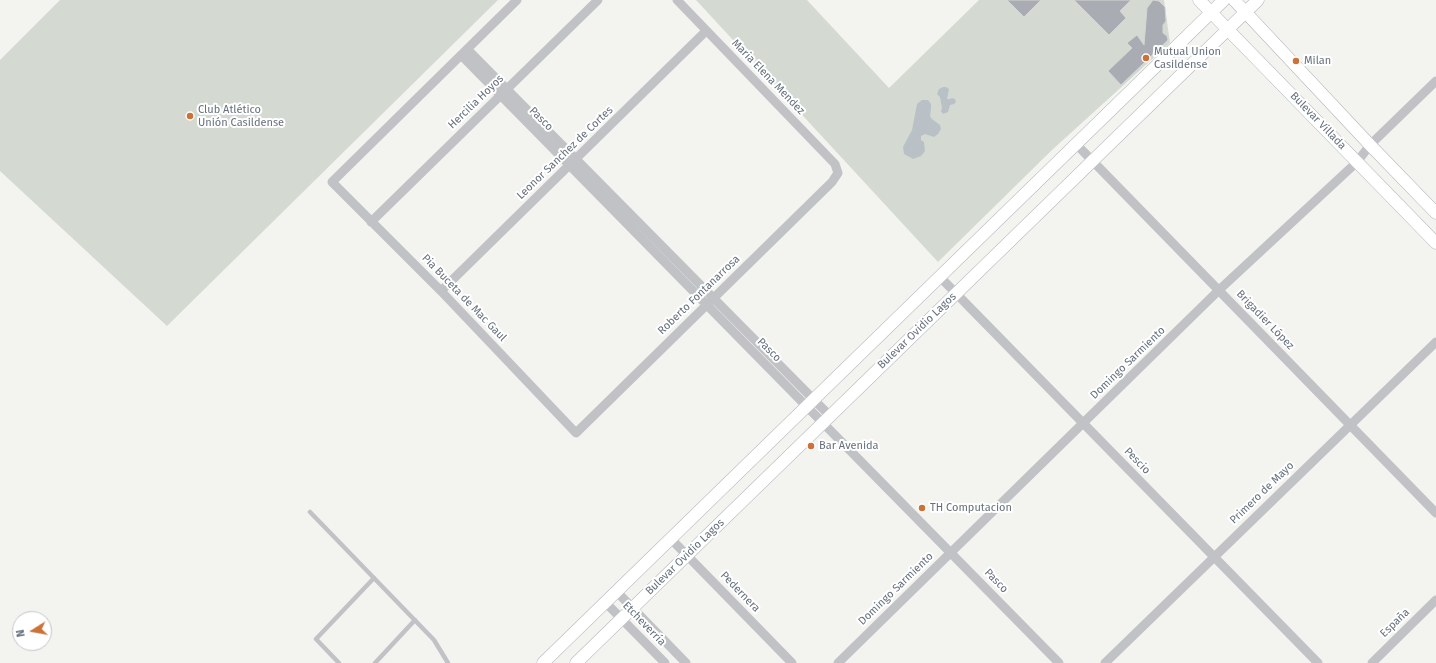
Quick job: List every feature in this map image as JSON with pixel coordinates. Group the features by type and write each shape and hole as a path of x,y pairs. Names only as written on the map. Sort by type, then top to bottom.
{"main road":[{"name":"Bulevar Villada","path":"1199,0 1436,243"},
{"name":"Bulevar Ovidio Lagos","path":"543,663 1224,0"},
{"name":"Bulevar Villada","path":"1234,0 1436,213"},
{"name":"Bulevar Ovidio Lagos","path":"576,663 1258,0"}],"street":[{"path":"464,52 517,0"},
{"name":"Hercilia Hoyos","path":"371,222 598,0"},
{"name":"Maria Elena Mendez","path":"677,0 835,164 838,173"},
{"name":"Leonor Sanchez de Cortes","path":"441,291 706,31"},
{"name":"Pasco","path":"464,52 573,162 707,305 826,419 951,552 1059,663"},
{"name":"Pia Buceta de Mac Gaul","path":"464,52 332,182 441,291 576,433"},
{"name":"Domingo Sarmiento","path":"838,663 1219,290 1357,162 1370,145 1436,81"},
{"name":"Brigadier López","path":"1076,144 1436,513"},
{"name":"Pasco","path":"573,162 714,297 810,403"},
{"name":"Roberto Fontanarrosa","path":"576,433 832,182 838,173"},
{"name":"Pescio","path":"940,276 1318,663"},
{"name":"Primero de Mayo","path":"1105,663 1436,342"},
{"name":"Pedernera","path":"671,539 792,663"},
{"name":"Etcheverría","path":"617,592 686,663"},
{"name":"España","path":"1372,663 1436,600"},
{"name":"Etcheverría","path":"606,602 665,663"}],"lane":[{"path":"310,512 434,640 448,663"},
{"path":"338,663 316,639 374,578"},
{"path":"375,663 415,620"}],"shaded area":[{"name":"Club Atlético Unión Casildense","path":"60,0 498,0 167,326 0,171 0,60"},
{"path":"696,0 807,0 889,88 979,0 1164,0 1170,43 1052,150 938,262"},
{"path":"943,87 949,89 947,99 955,99 956,102 950,105 948,112 943,114 941,111 942,108 940,97 937,94 939,89"},
{"path":"922,100 928,100 931,104 930,116 940,125 941,129 934,137 925,134 921,136 921,140 924,142 925,151 921,156 913,159 904,154 903,147 912,130 917,104"}],"building":[{"path":"1007,0 1041,0 1024,17"},
{"path":"1074,0 1131,0 1120,11 1126,18 1109,35"},
{"path":"1153,0 1159,1 1165,7 1166,21 1163,25 1163,33 1167,36 1168,40 1121,85 1108,71 1132,48 1127,43 1137,35 1144,45 1147,8"}],"place":[{"name":"Mutual Union Casildense","path":"1146,58"},
{"name":"Milan","path":"1296,61"},
{"name":"Club Atlético Unión Casildense","path":"190,116"},
{"name":"Bar Avenida","path":"811,446"},
{"name":"TH Computacion","path":"922,508"}]}
